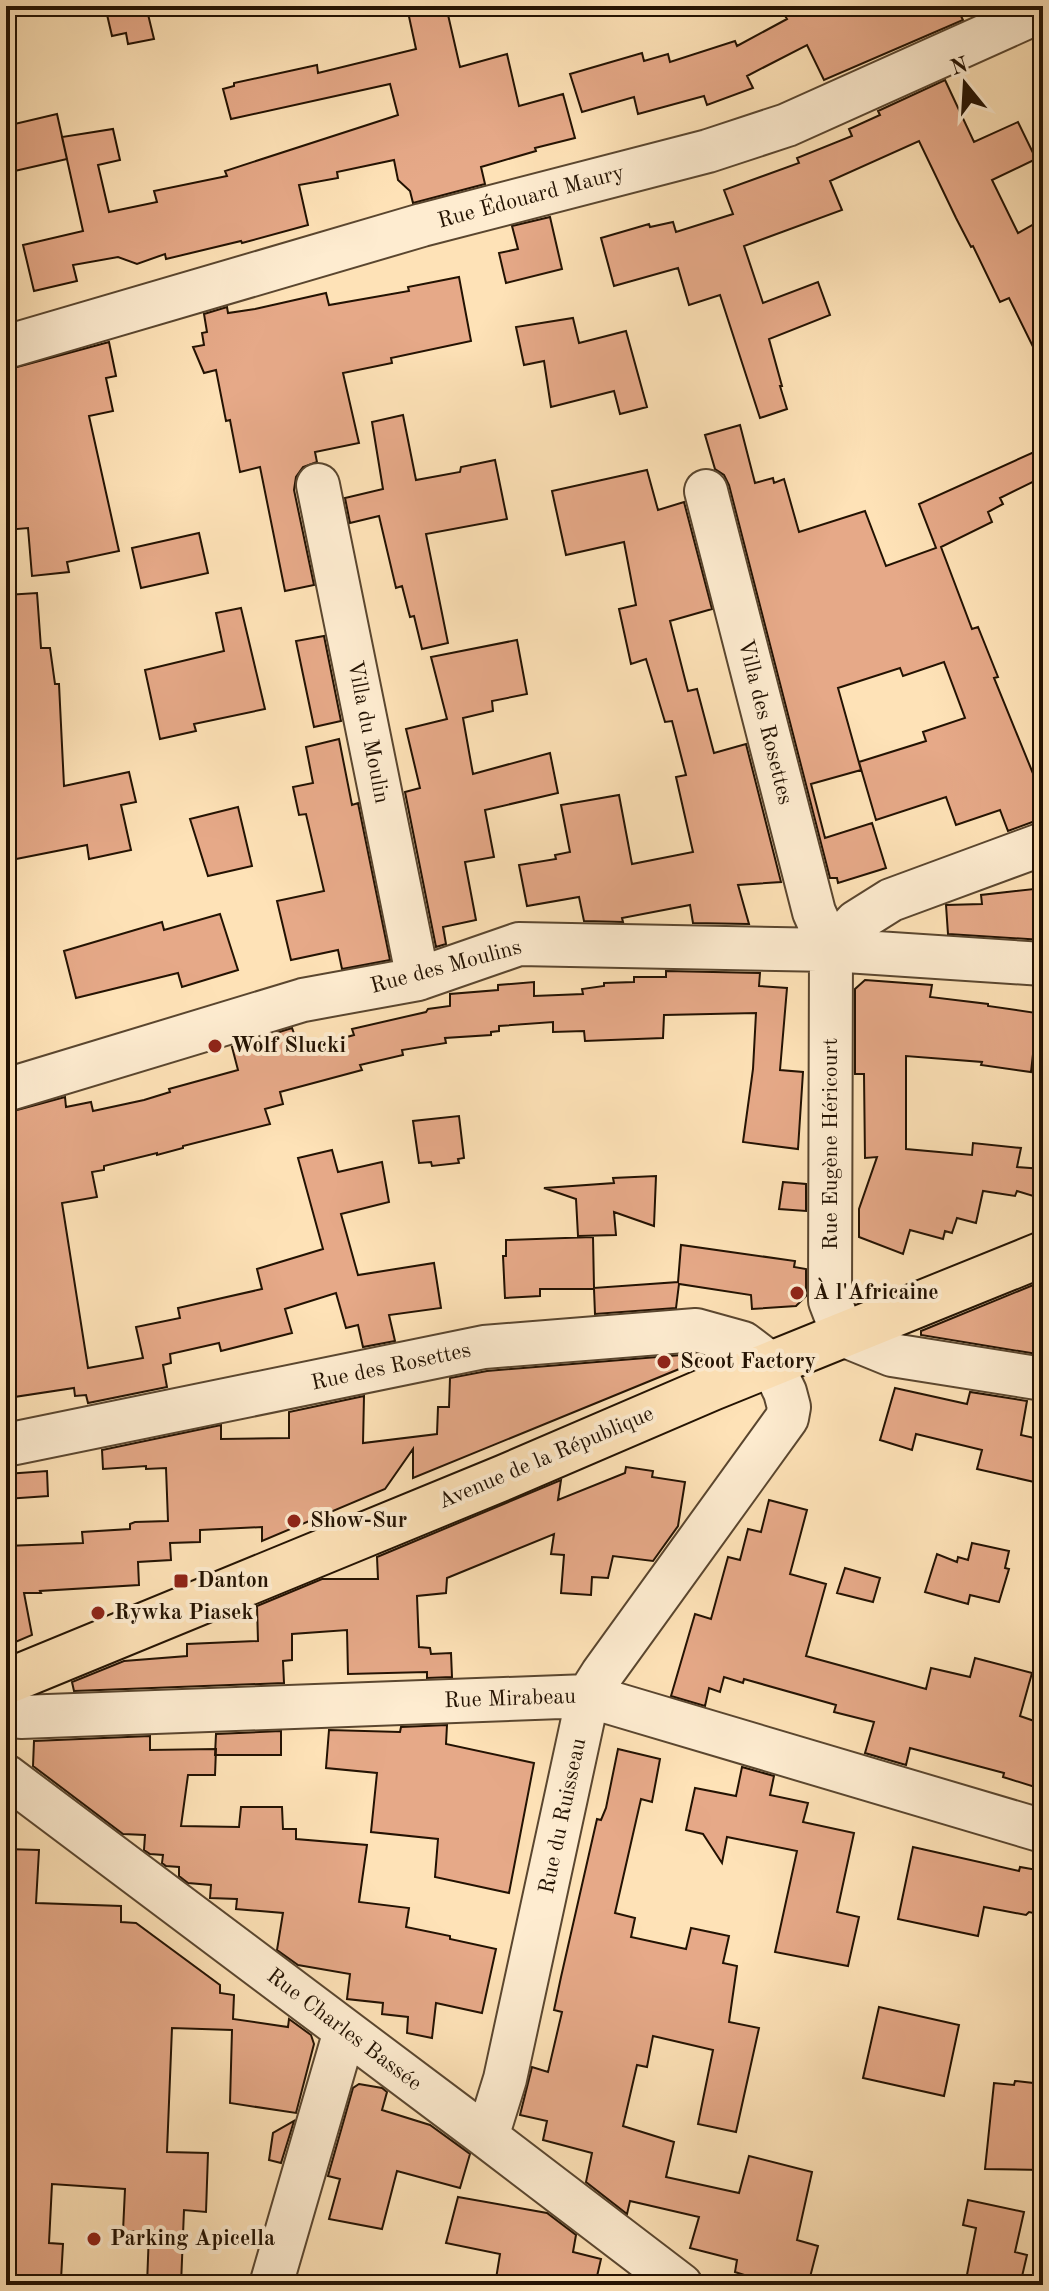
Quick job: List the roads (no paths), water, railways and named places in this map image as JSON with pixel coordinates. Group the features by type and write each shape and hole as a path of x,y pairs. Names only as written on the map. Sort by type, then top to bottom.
{"main road":[{"name":"Avenue de la République","path":"6,1682 1043,1254"}],"street":[{"name":"Rue Édouard Maury","path":"6,347 422,225 735,142 817,113 1043,10"},
{"name":"Villa du Moulin","path":"318,485 418,979"},
{"name":"Villa des Rosettes","path":"706,491 814,912 831,950"},
{"path":"831,950 856,922 891,900 1043,844"},
{"name":"Rue des Moulins","path":"6,1090 303,1000 418,979 519,944 831,950 1043,964"},
{"name":"Rue Eugène Héricourt","path":"831,950 830,1301 843,1335"},
{"name":"Rue des Rosettes","path":"6,1445 484,1347 696,1330 743,1343 772,1365"},
{"path":"843,1335 892,1355 1043,1379"},
{"name":"Rue du Ruisseau","path":"487,2137 505,2079 588,1696 787,1418 789,1407 785,1392 772,1365"},
{"name":"Rue Mirabeau","path":"6,1712 21,1717 588,1696 1043,1831"},
{"name":"Rue Charles Bassée","path":"6,1776 681,2285"},
{"path":"271,2285 345,2031"}],"place":[{"name":"Wolf Slucki","path":"215,1046"},
{"name":"À l'Africaine","path":"797,1293"},
{"name":"Scoot Factory","path":"664,1362"},
{"name":"Show-Sur","path":"294,1521"},
{"name":"Danton","path":"181,1581"},
{"name":"Rywka Piasek","path":"98,1613"},
{"name":"Parking Apicella","path":"94,2239"}]}
